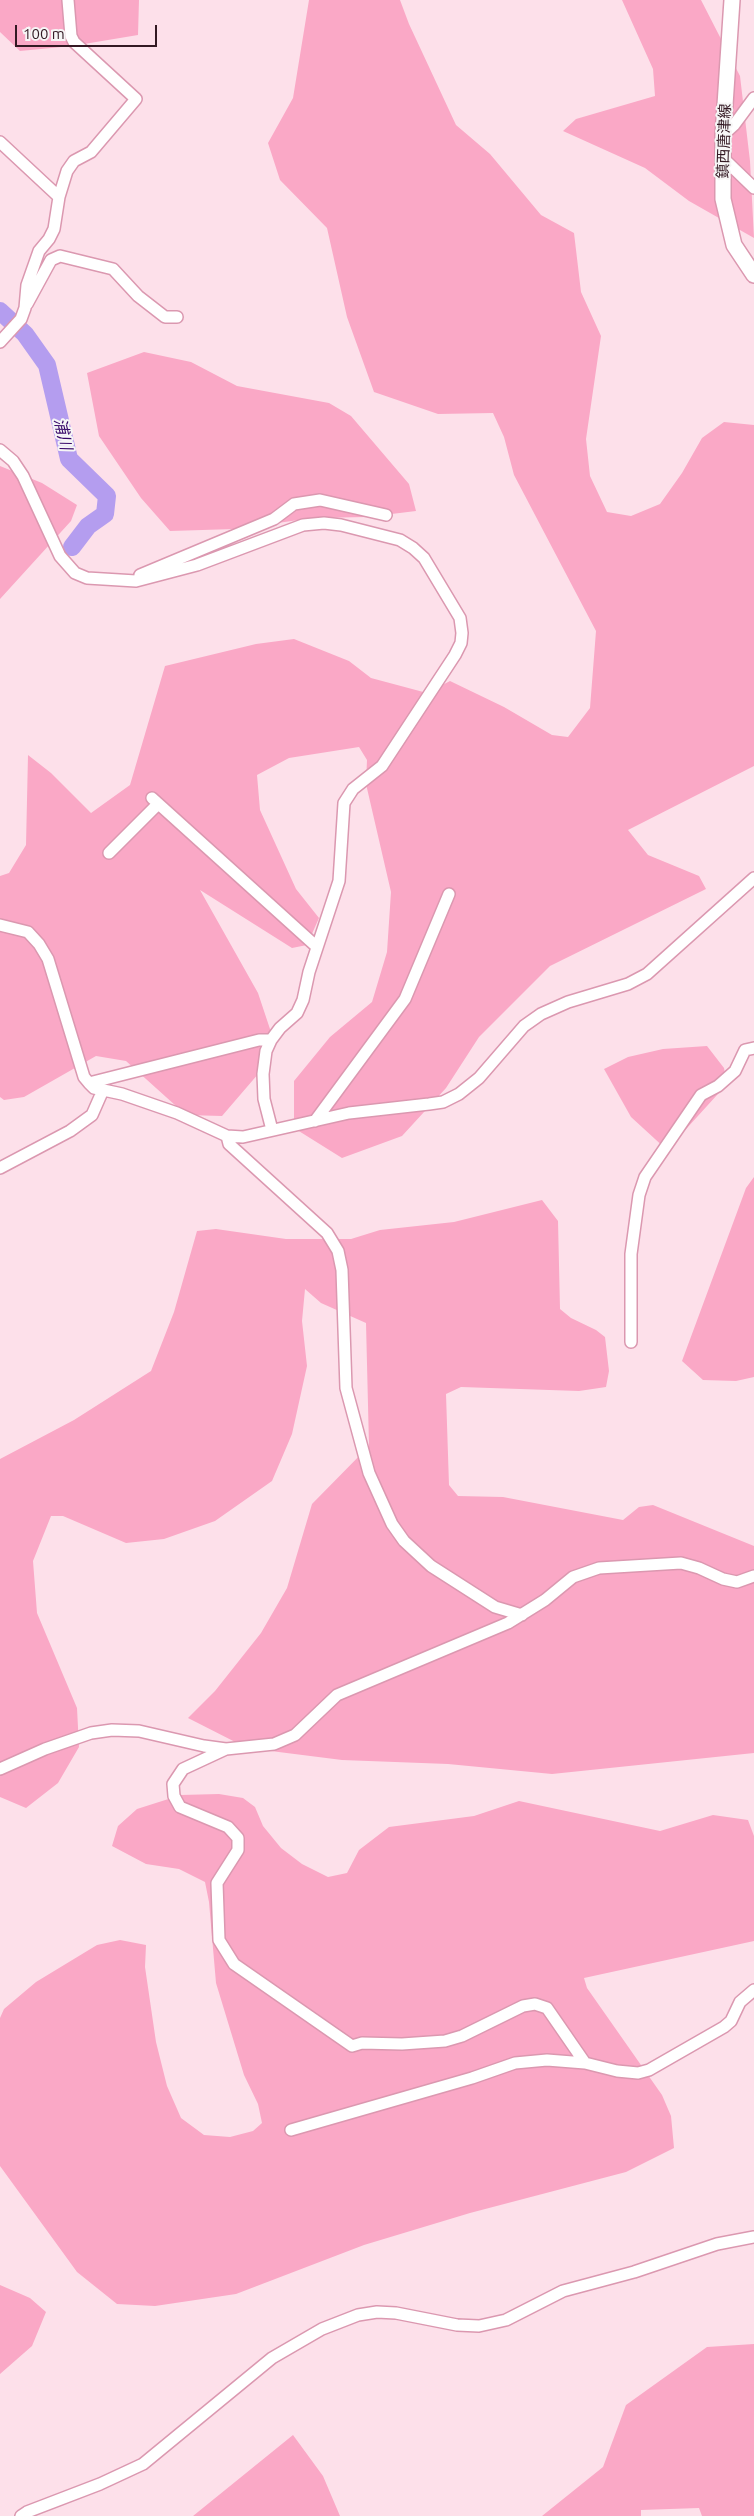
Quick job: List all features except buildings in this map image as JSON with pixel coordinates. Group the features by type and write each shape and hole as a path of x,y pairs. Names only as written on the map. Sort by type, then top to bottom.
{"main road":[{"name":"鎮西唐津線","path":"732,0 723,135 723,199 726,219 734,245 754,275"}],"street":[{"path":"25,308 27,285 39,252 50,240 54,229 59,197 67,171 74,160 91,152 136,100 74,42 68,0"},
{"path":"723,135 734,125 754,98"},
{"path":"0,142 59,197"},
{"path":"723,158 754,188"},
{"path":"0,342 21,319 51,260 60,256 113,269 138,296 165,317 177,317"},
{"path":"0,450 13,461 22,476 60,556 68,567 87,578 136,581 197,565 303,525 324,523 341,525 400,540 413,548 424,558 460,618 462,638 455,655 382,766 353,789 344,803 339,881 309,972 304,1000 297,1013 280,1028 271,1040 266,1051 263,1074 264,1099 272,1130"},
{"path":"136,581 141,575 274,519 294,504 320,500 386,515"},
{"path":"109,853 155,801 317,947"},
{"path":"0,925 28,932 39,944 48,959 84,1077 88,1083 103,1090 122,1094 177,1113 227,1136 243,1137 382,1108 443,1102 459,1094 479,1078 502,1050 536,1018 568,1002 628,984 647,974 754,878"},
{"path":"315,1121 405,999 449,894"},
{"path":"88,1083 259,1040 271,1040"},
{"path":"631,1342 630,1254 639,1195 645,1177 701,1095 718,1086 735,1071 745,1050 754,1048"},
{"path":"0,1168 70,1132 92,1115 103,1090"},
{"path":"227,1136 229,1144 327,1233 338,1251 342,1270 346,1388 369,1473 392,1524 404,1541 431,1566 495,1607 522,1615"},
{"path":"0,1769 45,1749 91,1733 112,1730 139,1731 204,1746 226,1749 274,1744 295,1735 337,1695 522,1615 573,1577 599,1568 681,1564 699,1568 723,1579 736,1582 754,1576"},
{"path":"226,1749 183,1769 173,1784 174,1796 180,1806 228,1827 238,1838 238,1850 217,1883 219,1940 234,1964 352,2046 362,2043 402,2044 445,2041 462,2036 523,2006 535,2004 547,2008 585,2063"},
{"path":"291,2130 472,2078 516,2063 547,2060 585,2063 617,2071 638,2073 649,2070 724,2027 731,2021 740,2002 754,1990"},
{"path":"21,2516 100,2484 143,2464 272,2358 322,2329 358,2315 377,2312 396,2313 457,2325 479,2326 506,2320 564,2291 634,2272 717,2244 754,2237"}],"shaded area":[{"path":"0,0 139,0 138,35 72,46 20,51 0,32"},
{"path":"309,0 400,0 409,24 456,125 490,154 541,215 574,233 581,292 601,336 586,439 590,476 607,512 631,516 660,504 682,473 702,438 724,422 754,425 754,766 628,830 648,855 699,876 706,889 550,966 479,1037 446,1088 402,1136 342,1158 294,1128 294,1081 330,1037 372,1002 387,952 391,892 366,784 367,760 359,747 289,758 257,775 260,810 296,889 319,918 307,945 292,948 200,890 258,993 273,1038 259,1073 222,1116 186,1115 126,1061 96,1056 24,1097 4,1100 0,1097 0,876 9,873 26,845 28,755 51,773 91,813 130,785 165,666 256,644 294,639 349,661 371,678 427,693 450,681 504,707 552,735 568,737 590,708 596,631 514,475 504,437 493,413 438,414 374,392 347,317 327,228 280,180 268,143 293,98"},
{"path":"622,0 701,0 740,76 750,161 754,238 689,201 645,168 563,131 576,119 655,96 653,69"},
{"path":"144,352 191,362 237,386 329,403 351,416 409,484 416,511 367,517 313,518 235,529 170,531 141,498 99,436 87,373"},
{"path":"0,466 42,483 77,505 71,521 0,599"},
{"path":"707,1046 724,1068 727,1084 667,1150 631,1117 604,1069 628,1057 663,1049"},
{"path":"754,1177 754,1377 736,1381 703,1380 682,1361 746,1188"},
{"path":"542,1200 558,1221 560,1309 571,1318 596,1330 605,1337 609,1371 606,1387 579,1391 461,1387 446,1394 449,1485 458,1496 503,1497 623,1520 639,1507 653,1505 754,1546 754,1753 552,1774 448,1764 342,1760 247,1748 188,1718 215,1691 261,1633 287,1588 312,1504 369,1446 366,1323 321,1303 305,1289 302,1321 307,1366 292,1434 272,1481 215,1521 164,1539 126,1543 63,1516 51,1516 33,1561 37,1613 77,1708 79,1747 58,1783 26,1808 0,1797 0,1459 74,1420 151,1371 174,1312 197,1231 216,1229 286,1239 351,1239 380,1230 454,1222"},
{"path":"219,1794 243,1798 255,1807 263,1826 281,1848 302,1864 328,1877 347,1873 359,1850 389,1827 474,1816 519,1801 660,1831 713,1815 748,1820 754,1836 754,1941 584,1978 587,1988 662,2095 671,2116 674,2148 626,2172 470,2213 364,2245 236,2294 155,2306 117,2304 77,2272 0,2166 0,2018 4,2009 36,1982 97,1945 120,1940 146,1945 145,1967 156,2042 167,2086 181,2118 204,2135 230,2137 253,2131 262,2123 258,2104 244,2075 216,1983 209,1902 205,1882 179,1869 146,1864 112,1846 118,1826 137,1809 181,1795"},
{"path":"0,2285 30,2298 46,2312 32,2346 0,2374"},
{"path":"754,2344 754,2516 702,2516 699,2508 641,2510 641,2516 542,2516 603,2467 626,2405 707,2347"},
{"path":"293,2435 323,2476 340,2516 193,2516"}],"waterway":[{"name":"浦川","path":"0,311 25,334 47,365 69,459 107,496 105,514 88,526 72,547"}]}
